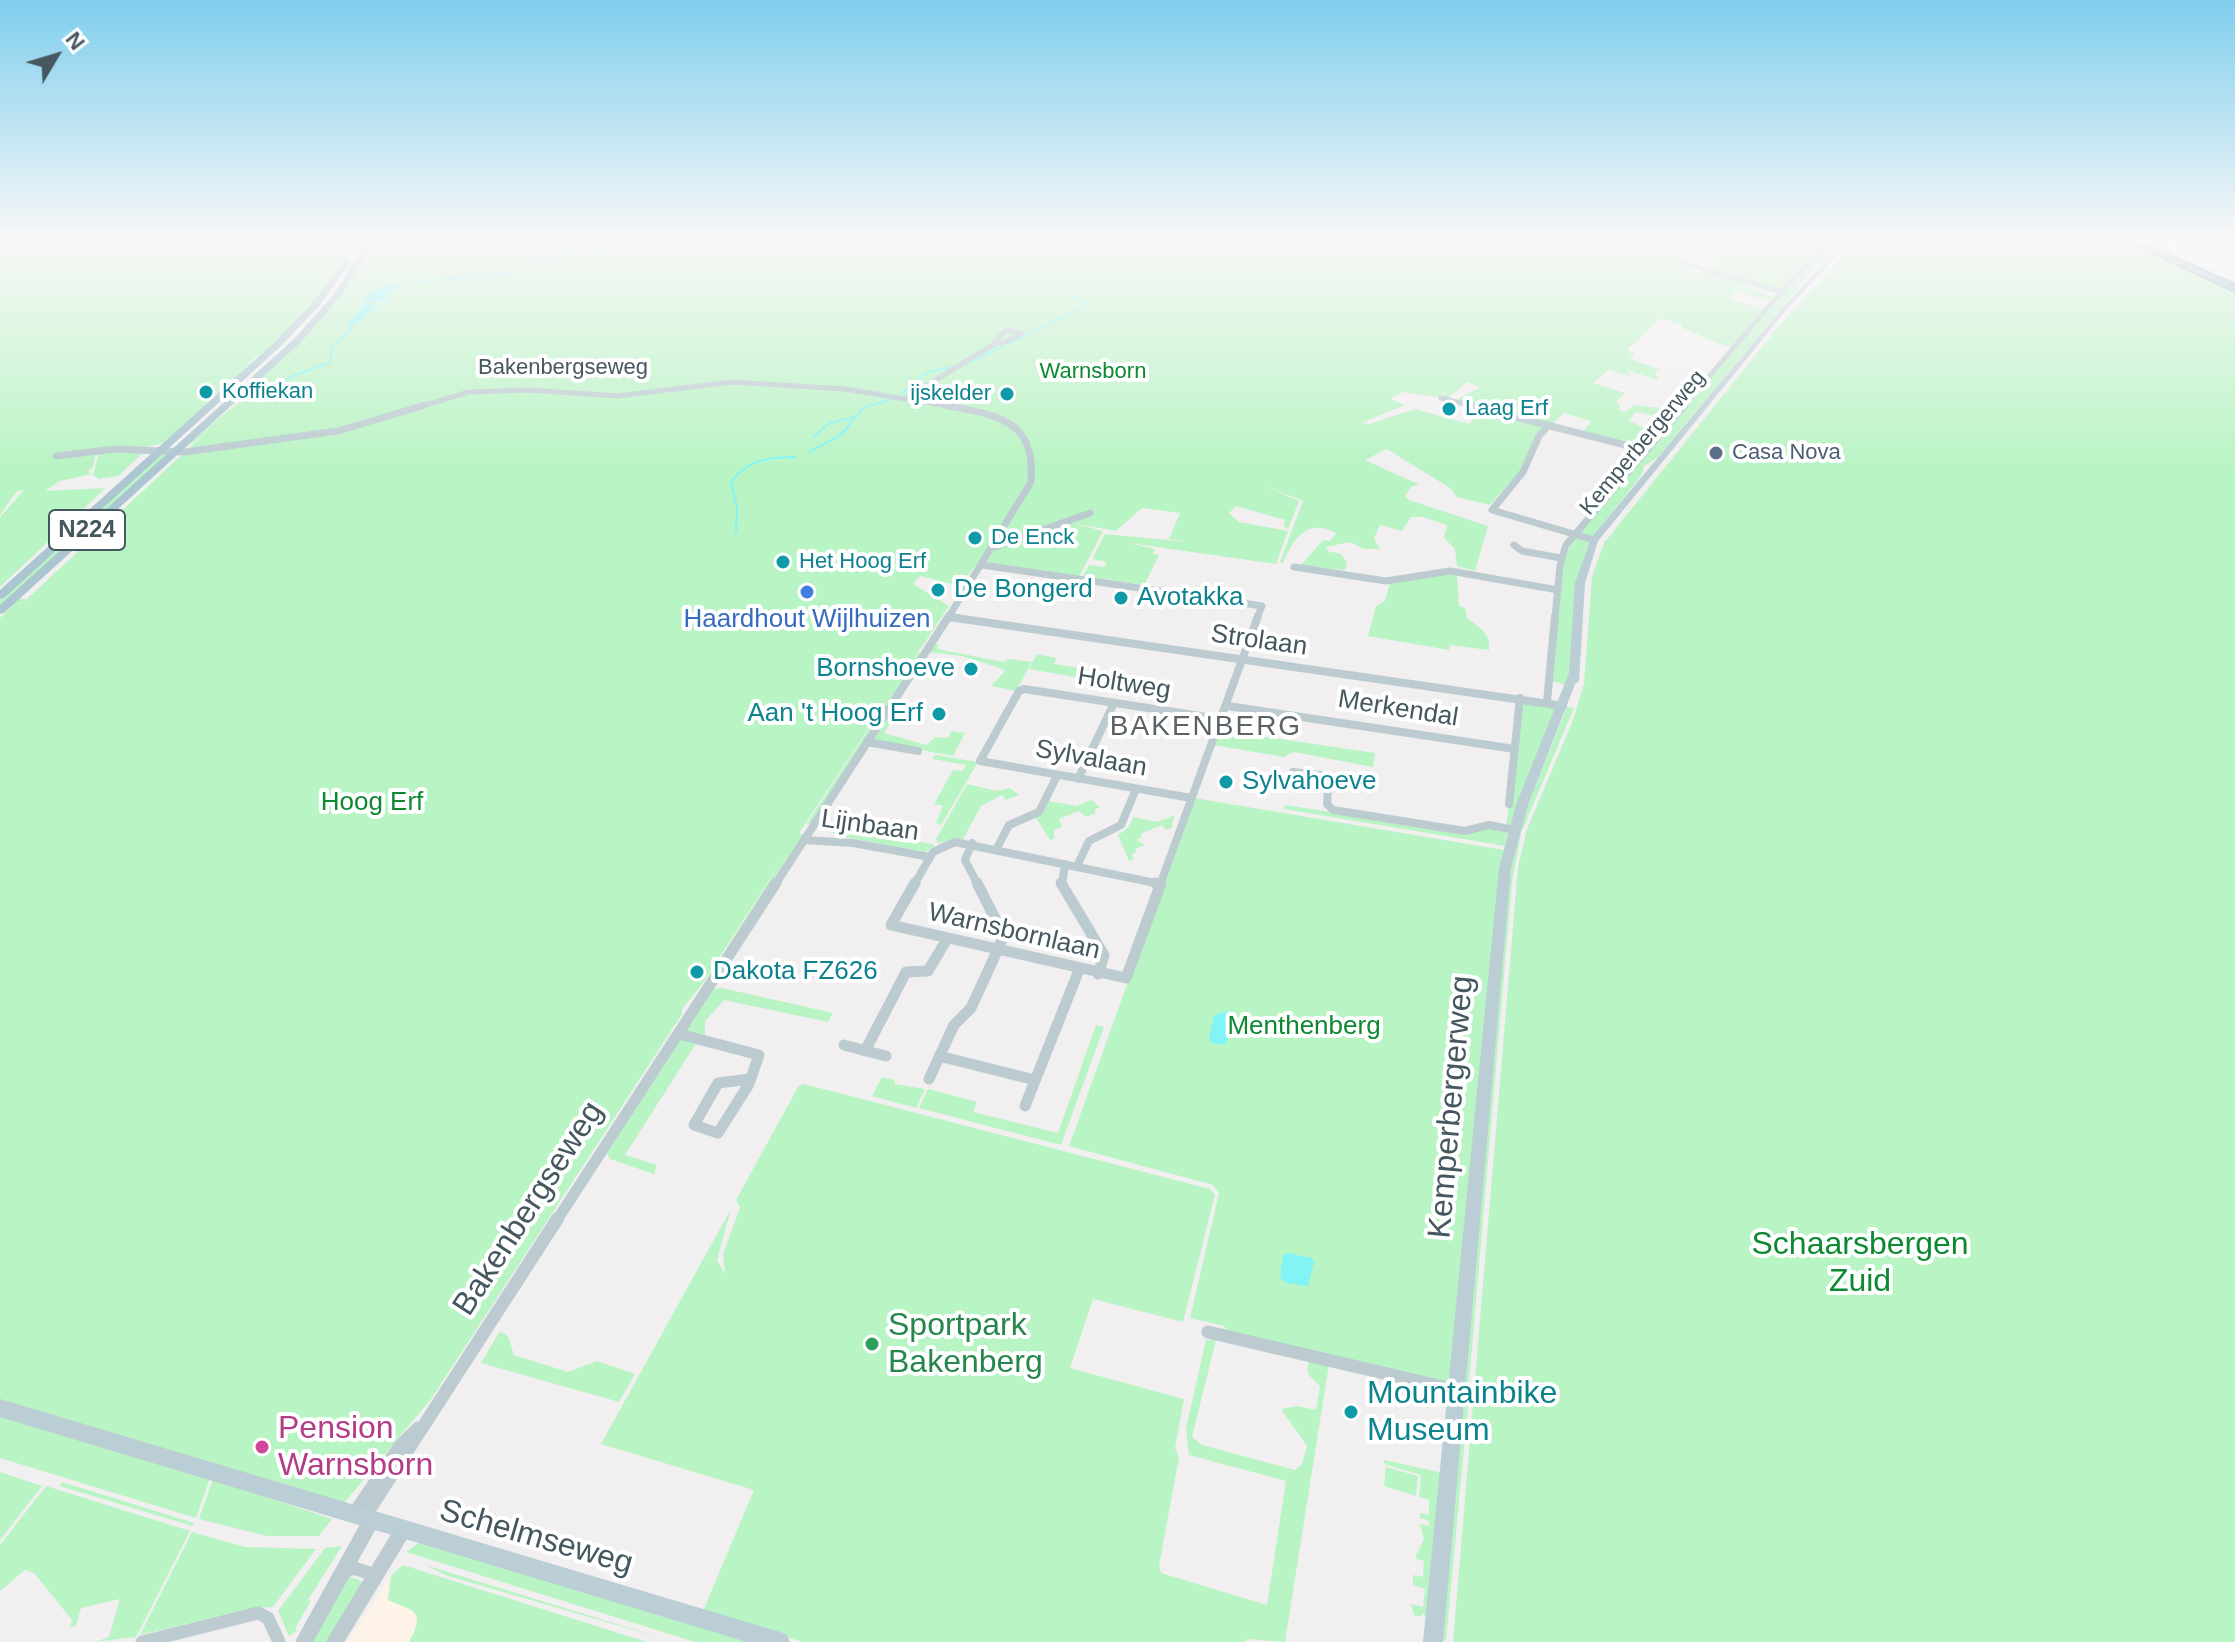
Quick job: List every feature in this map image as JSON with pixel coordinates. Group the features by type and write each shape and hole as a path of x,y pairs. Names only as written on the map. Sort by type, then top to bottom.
{"main road":[{"name":"N224","path":"0,596 263,357 305,315"},
{"name":"N224","path":"0,611 280,357 321,315"},
{"name":"Kemperbergerweg","path":"1433,1642 1500,920 1514,830 1565,703 1574,688 1580,583 1594,540 1780,315"},
{"name":"Schelmseweg","path":"0,1408 780,1642"}],"street":[{"name":"Kemperbergerweg","path":"1547,702 1561,558 1574,534 1762,315"},
{"path":"908,397 996,343 1021,334 1007,330 995,339 996,343"},
{"path":"263,357 280,357"},
{"name":"Bakenbergseweg","path":"56,456 116,449 187,452 354,428 427,402 477,391 618,396 732,382 908,397 987,415 1016,428 1027,438 1033,456 1031,482 994,547 429,1417 400,1446 304,1642"},
{"path":"1441,398 1549,425 1539,436 1523,472 1492,508 1497,513 1594,540"},
{"name":"Kemperbergerweg","path":"1549,425 1645,450"},
{"path":"994,547 1090,513"},
{"path":"1001,534 1011,541"},
{"path":"1514,545 1522,551 1561,558"},
{"path":"1514,559 1522,551"},
{"path":"930,857 945,845 972,843 1160,884 1220,719 1228,706 1262,606 982,565"},
{"path":"1294,567 1386,581 1454,571 1558,588"},
{"name":"Strolaan","path":"949,617 1565,703"},
{"name":"Holtweg","path":"983,763 980,761 1022,690 1220,719"},
{"path":"1509,804 1520,698"},
{"path":"1078,779 1114,703"},
{"name":"Merkendal","path":"1228,706 1515,749"},
{"path":"867,742 918,751"},
{"name":"Sylvalaan","path":"983,763 1191,798"},
{"path":"997,848 1009,825 1039,812 1057,776"},
{"path":"1328,788 1327,804 1333,810 1465,831 1489,825 1514,830"},
{"path":"1077,866 1089,841 1121,825 1136,789"},
{"name":"Lijnbaan","path":"804,840 853,843 930,857"},
{"path":"929,1079 954,1025 971,1008 1004,932 965,860 972,843"},
{"name":"Warnsbornlaan","path":"930,857 891,925 1079,970 1126,978 1160,884"},
{"path":"1065,864 1060,882 1104,955 1098,974"},
{"path":"865,1051 906,972 928,971 947,939"},
{"path":"1025,1106 1079,970"},
{"path":"679,1034 753,1051 760,1061 750,1079 718,1133 694,1125 718,1083 750,1079"},
{"path":"844,1045 886,1056"},
{"path":"939,1056 1035,1080"},
{"path":"1208,1332 1456,1390"},
{"path":"335,1642 403,1530"},
{"path":"340,1573 354,1568 365,1570 372,1574 374,1581"},
{"path":"142,1642 258,1613 268,1618 279,1642"}],"shaded area":[{"path":"391,1576 388,1583 395,1603 407,1604 417,1617 417,1628 409,1642 347,1642"}],"green space":[{"path":"0,315 303,315 262,356 258,357 259,354 248,364 259,359 164,442 127,450 50,456 96,453 93,467 88,471 91,474 60,481 45,491 105,488 0,587 0,517 24,490 17,491 0,515"},
{"name":"Hoog Erf","path":"321,315 1759,315 1731,347 1661,318 1627,350 1635,353 1630,359 1662,370 1655,371 1658,380 1627,370 1630,376 1608,370 1593,383 1625,393 1616,402 1619,410 1626,412 1634,405 1677,410 1669,419 1636,412 1629,420 1656,435 1645,448 1583,432 1591,421 1564,413 1551,425 1455,401 1480,387 1467,382 1448,398 1443,396 1446,391 1439,397 1402,392 1390,399 1405,405 1361,423 1369,424 1415,409 1469,424 1482,409 1545,426 1520,471 1490,505 1457,497 1450,488 1387,449 1365,460 1420,485 1412,486 1405,496 1409,500 1488,526 1475,571 1457,566 1455,549 1444,538 1447,525 1423,517 1411,517 1402,531 1380,525 1374,538 1380,549 1364,549 1350,542 1326,547 1329,552 1340,553 1347,562 1345,570 1300,566 1323,540 1330,541 1336,533 1326,529 1309,529 1303,533 1292,545 1283,563 1280,562 1303,501 1260,484 1299,501 1288,529 1284,526 1285,520 1236,506 1229,513 1239,522 1288,531 1276,564 1129,543 1155,549 1153,554 1159,555 1144,585 1083,576 1089,565 1104,567 1107,562 1092,559 1105,534 1188,542 1169,539 1180,513 1142,508 1116,531 1073,523 1103,531 1079,577 985,564 995,548 1010,542 1004,533 1028,492 999,531 993,532 998,535 960,586 920,576 913,584 949,606 913,660 920,652 921,655 812,822 806,825 905,673 799,833 803,835 707,980 789,849 703,983 682,1009 682,1014 431,1399 344,1503 0,1401 0,618 19,599 26,599 15,610 202,436 182,450 241,401 237,400 308,333"},
{"path":"1764,315 1776,315 1658,457 1644,466 1641,476 1593,536 1586,537 1579,532"},
{"name":"Schaarsbergen Zuid","path":"1789,315 2235,315 2235,1642 1453,1642 1518,867 1527,829 1573,720 1584,684 1592,577 1604,543"},
{"path":"146,450 114,480 118,476 99,479 93,475 99,452"},
{"path":"163,450 172,451 0,608 0,599"},
{"path":"1574,537 1589,542 1577,582 1570,673 1565,685 1553,681 1562,565"},
{"path":"1451,572 1457,575 1459,606 1465,608 1467,618 1486,635 1489,650 1450,645 1449,650 1368,636 1376,606 1385,601 1390,583"},
{"path":"935,644 939,644 937,649 1004,662 1009,659 1032,662 1016,691 991,686 1005,671 1003,669 962,656 929,652"},
{"path":"1037,654 1056,658 1054,664 1097,671 1093,680 1029,669"},
{"path":"897,701 904,701 884,733 927,745 935,737 948,738 951,731 965,733 953,756 873,741"},
{"path":"1523,703 1556,708 1510,826 1506,826"},
{"path":"1567,707 1574,708 1522,831 1518,830"},
{"path":"1233,732 1375,753 1373,767 1294,752 1284,757 1213,745 1216,736 1230,738"},
{"path":"935,755 978,762 941,825 936,823 943,806 934,804 953,770 962,771 966,765 933,759"},
{"path":"967,784 997,791 1010,788 1019,795 1006,800 1002,795 981,806 963,839 938,843 936,839"},
{"name":"Menthenberg","path":"1194,798 1504,850 1451,1379 1445,1381 1228,1332 1224,1326 1190,1318 1219,1193 1213,1185 1069,1146"},
{"path":"1091,800 1100,807 1094,810 1096,813 1086,817 1079,811 1059,819 1062,827 1054,830 1054,839 1050,840 1036,818 1049,801 1077,806"},
{"path":"1285,805 1465,833 1484,828 1508,833 1505,846 1284,809"},
{"path":"1175,815 1171,828 1166,830 1162,825 1140,834 1142,837 1137,840 1145,845 1135,849 1136,852 1131,855 1134,859 1129,861 1118,835 1129,827 1133,817 1158,822"},
{"path":"821,824 934,846 925,852 845,837 821,829"},
{"path":"1518,832 1521,833 1512,882 1468,1394 1462,1388 1508,876"},
{"path":"722,988 833,1013 828,1022 724,1000 705,1021 705,1035 700,1038 686,1031 713,989"},
{"path":"1096,1025 1104,1027 1061,1145 919,1108 928,1089 977,1102 973,1112 1058,1133"},
{"path":"680,1039 697,1042 625,1155 657,1165 654,1174 610,1159 607,1153"},
{"path":"882,1077 895,1080 894,1084 925,1089 916,1108 872,1096"},
{"name":"Sportpark Bakenberg","path":"804,1084 1210,1189 1215,1195 1183,1322 1093,1299 1070,1368 1184,1399 1175,1448 1179,1457 1159,1566 1161,1573 1267,1605 1286,1481 1189,1455 1186,1428 1206,1340 1216,1340 1192,1437 1202,1445 1295,1470 1302,1464 1307,1446 1281,1409 1297,1406 1316,1410 1320,1386 1308,1373 1309,1362 1329,1364 1285,1642 1248,1639 1244,1642 803,1642 703,1611 754,1490 601,1444 731,1209 717,1260 725,1274 723,1254 740,1208 736,1200 798,1087"},
{"path":"500,1331 508,1336 514,1355 568,1372 597,1361 635,1374 619,1402 481,1363"},
{"path":"1461,1403 1468,1405 1446,1641 1442,1640"},
{"path":"0,1415 210,1478 196,1518 0,1458"},
{"path":"1384,1460 1443,1473 1427,1617 1422,1613 1421,1617 1414,1615 1411,1604 1423,1607 1425,1589 1413,1585 1413,1575 1423,1577 1424,1561 1415,1558 1424,1539 1420,1524 1429,1526 1429,1521 1420,1518 1420,1513 1429,1515 1429,1500 1419,1497 1421,1475 1384,1464"},
{"path":"1386,1467 1418,1476 1416,1496 1384,1486"},
{"path":"0,1472 42,1486 0,1540"},
{"path":"213,1479 332,1519 319,1536 267,1536 199,1519"},
{"path":"62,1482 194,1523 192,1526 60,1486"},
{"path":"46,1486 190,1531 136,1637 95,1642 109,1637 120,1599 81,1608 76,1626 70,1627 72,1620 34,1573 25,1570 0,1591 0,1545"},
{"path":"192,1532 245,1547 316,1549 273,1607 253,1608 140,1635"},
{"path":"420,1542 753,1642 695,1642 406,1552"},
{"path":"342,1546 308,1600 311,1601 295,1628 297,1631 289,1636 278,1611 325,1548"},
{"path":"403,1565 647,1642 409,1642 417,1623 415,1613 388,1600 391,1576"},
{"path":"425,1565 675,1642 448,1576"},
{"path":"347,1577 358,1579 363,1584 328,1642 310,1642"}],"water":[{"path":"356,315 367,315 350,329 347,324"},
{"path":"1227,1011 1237,1019 1225,1045 1212,1043 1209,1038 1214,1015"},
{"path":"1287,1253 1312,1258 1314,1262 1308,1286 1286,1283 1280,1277 1283,1255"}],"waterway":[{"path":"1029,334 1070,315"},
{"path":"273,390 292,376 330,363 332,348 352,327"},
{"path":"1009,343 1025,336"},
{"path":"964,365 1003,346"},
{"path":"902,393 928,372 952,367"},
{"path":"809,452 841,435 863,408 893,399"},
{"path":"814,436 830,423 854,417"},
{"path":"736,532 737,507 731,482 751,464 795,457"}],"place":[{"name":"Koffiekan","path":"206,392"},
{"name":"ijskelder","path":"1007,394"},
{"name":"Laag Erf","path":"1449,409"},
{"name":"Casa Nova","path":"1716,453"},
{"name":"De Enck","path":"975,538"},
{"name":"Het Hoog Erf","path":"783,562"},
{"name":"De Bongerd","path":"938,590"},
{"name":"Haardhout Wijlhuizen","path":"807,592"},
{"name":"Avotakka","path":"1121,598"},
{"name":"Bornshoeve","path":"971,669"},
{"name":"Aan 't Hoog Erf","path":"939,714"},
{"name":"Sylvahoeve","path":"1226,782"},
{"name":"Dakota FZ626","path":"697,972"},
{"name":"Sportpark Bakenberg","path":"872,1344"},
{"name":"Mountainbike Museum","path":"1351,1412"},
{"name":"Pension Warnsborn","path":"262,1447"}],"district":[{"name":"BAKENBERG","path":"1206,727"}],"park label":[{"name":"Warnsborn","path":"1093,372"}]}
